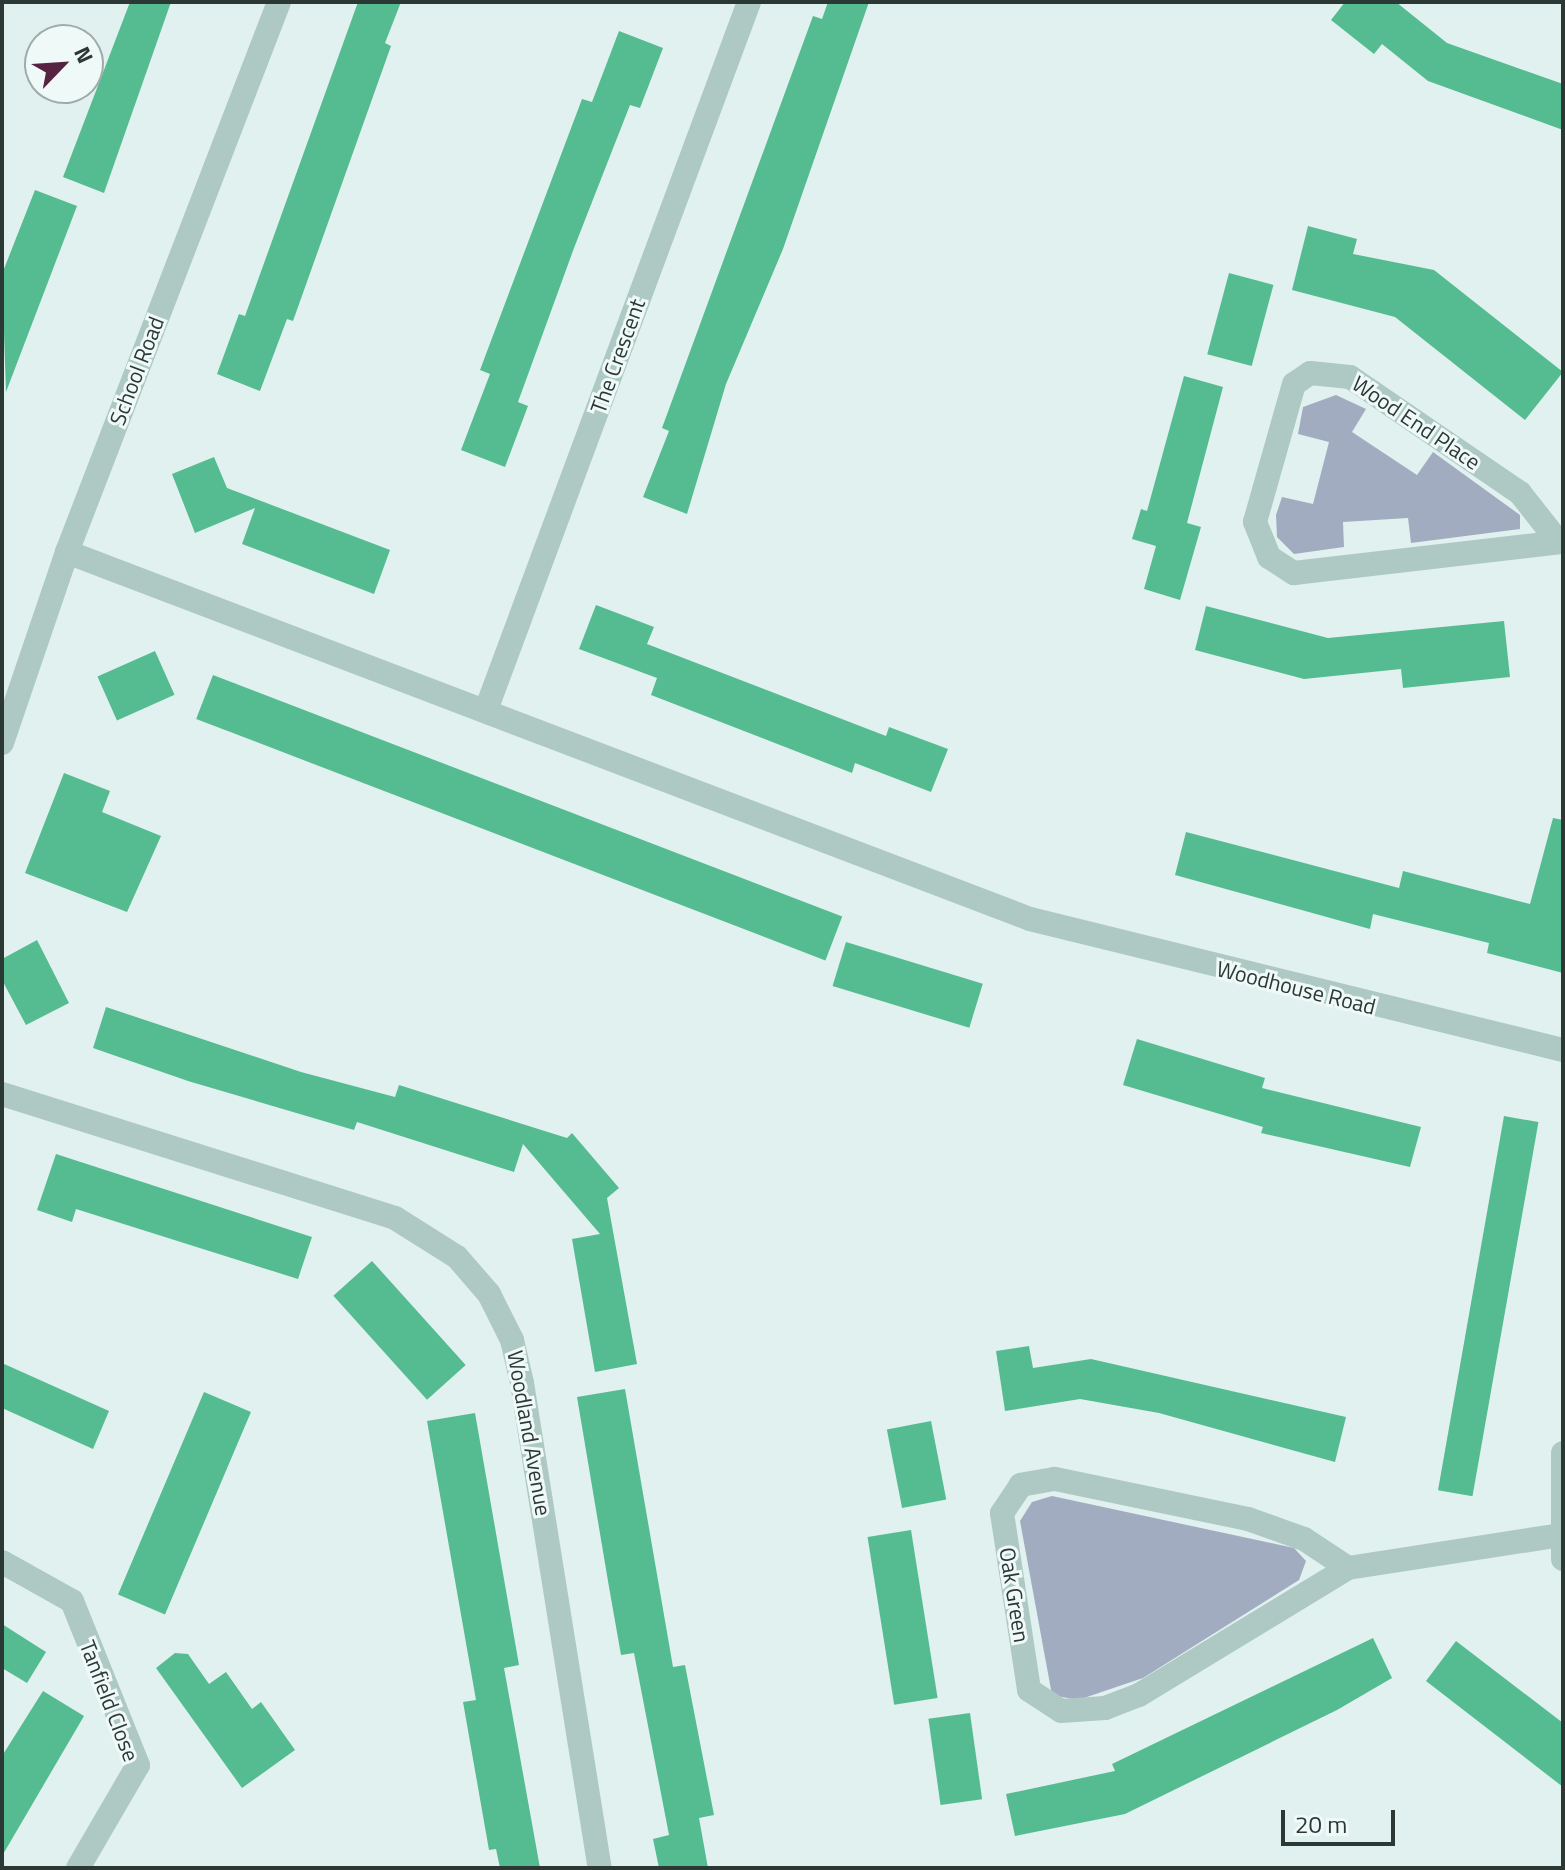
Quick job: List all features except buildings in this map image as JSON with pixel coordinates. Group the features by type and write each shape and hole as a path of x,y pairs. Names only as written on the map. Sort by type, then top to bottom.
{"street":[{"name":"School Road","path":"2,743 67,552 279,2"},
{"name":"The Crescent","path":"486,710 749,2"},
{"name":"Wood End Place","path":"1310,373 1350,377 1520,493 1560,541 1294,573 1269,557 1255,522 1294,384 1310,373"},
{"path":"67,552 486,710"},
{"name":"Woodhouse Road","path":"486,710 1030,919 1563,1050"},
{"name":"Woodland Avenue","path":"2,1094 395,1218 457,1257 489,1294 512,1340 522,1383 600,1868"},
{"path":"1561,1547 1563,1453"},
{"name":"Oak Green","path":"1348,1568 1304,1539 1248,1519 1054,1479 1021,1485 1002,1513 1029,1690 1061,1711 1105,1708 1161,1684 1348,1568 1561,1547"},
{"name":"Tanfield Close","path":"2,1562 72,1601 138,1765 78,1868"}],"shaded area":[{"path":"1336,395 1366,409 1352,432 1417,475 1433,452 1520,515 1520,529 1411,543 1408,518 1343,522 1344,547 1294,554 1277,537 1276,515 1282,497 1313,504 1329,442 1298,434 1303,407"},
{"path":"1052,1496 1294,1548 1306,1561 1299,1580 1143,1678 1078,1700 1052,1695 1020,1521 1032,1502"}]}
